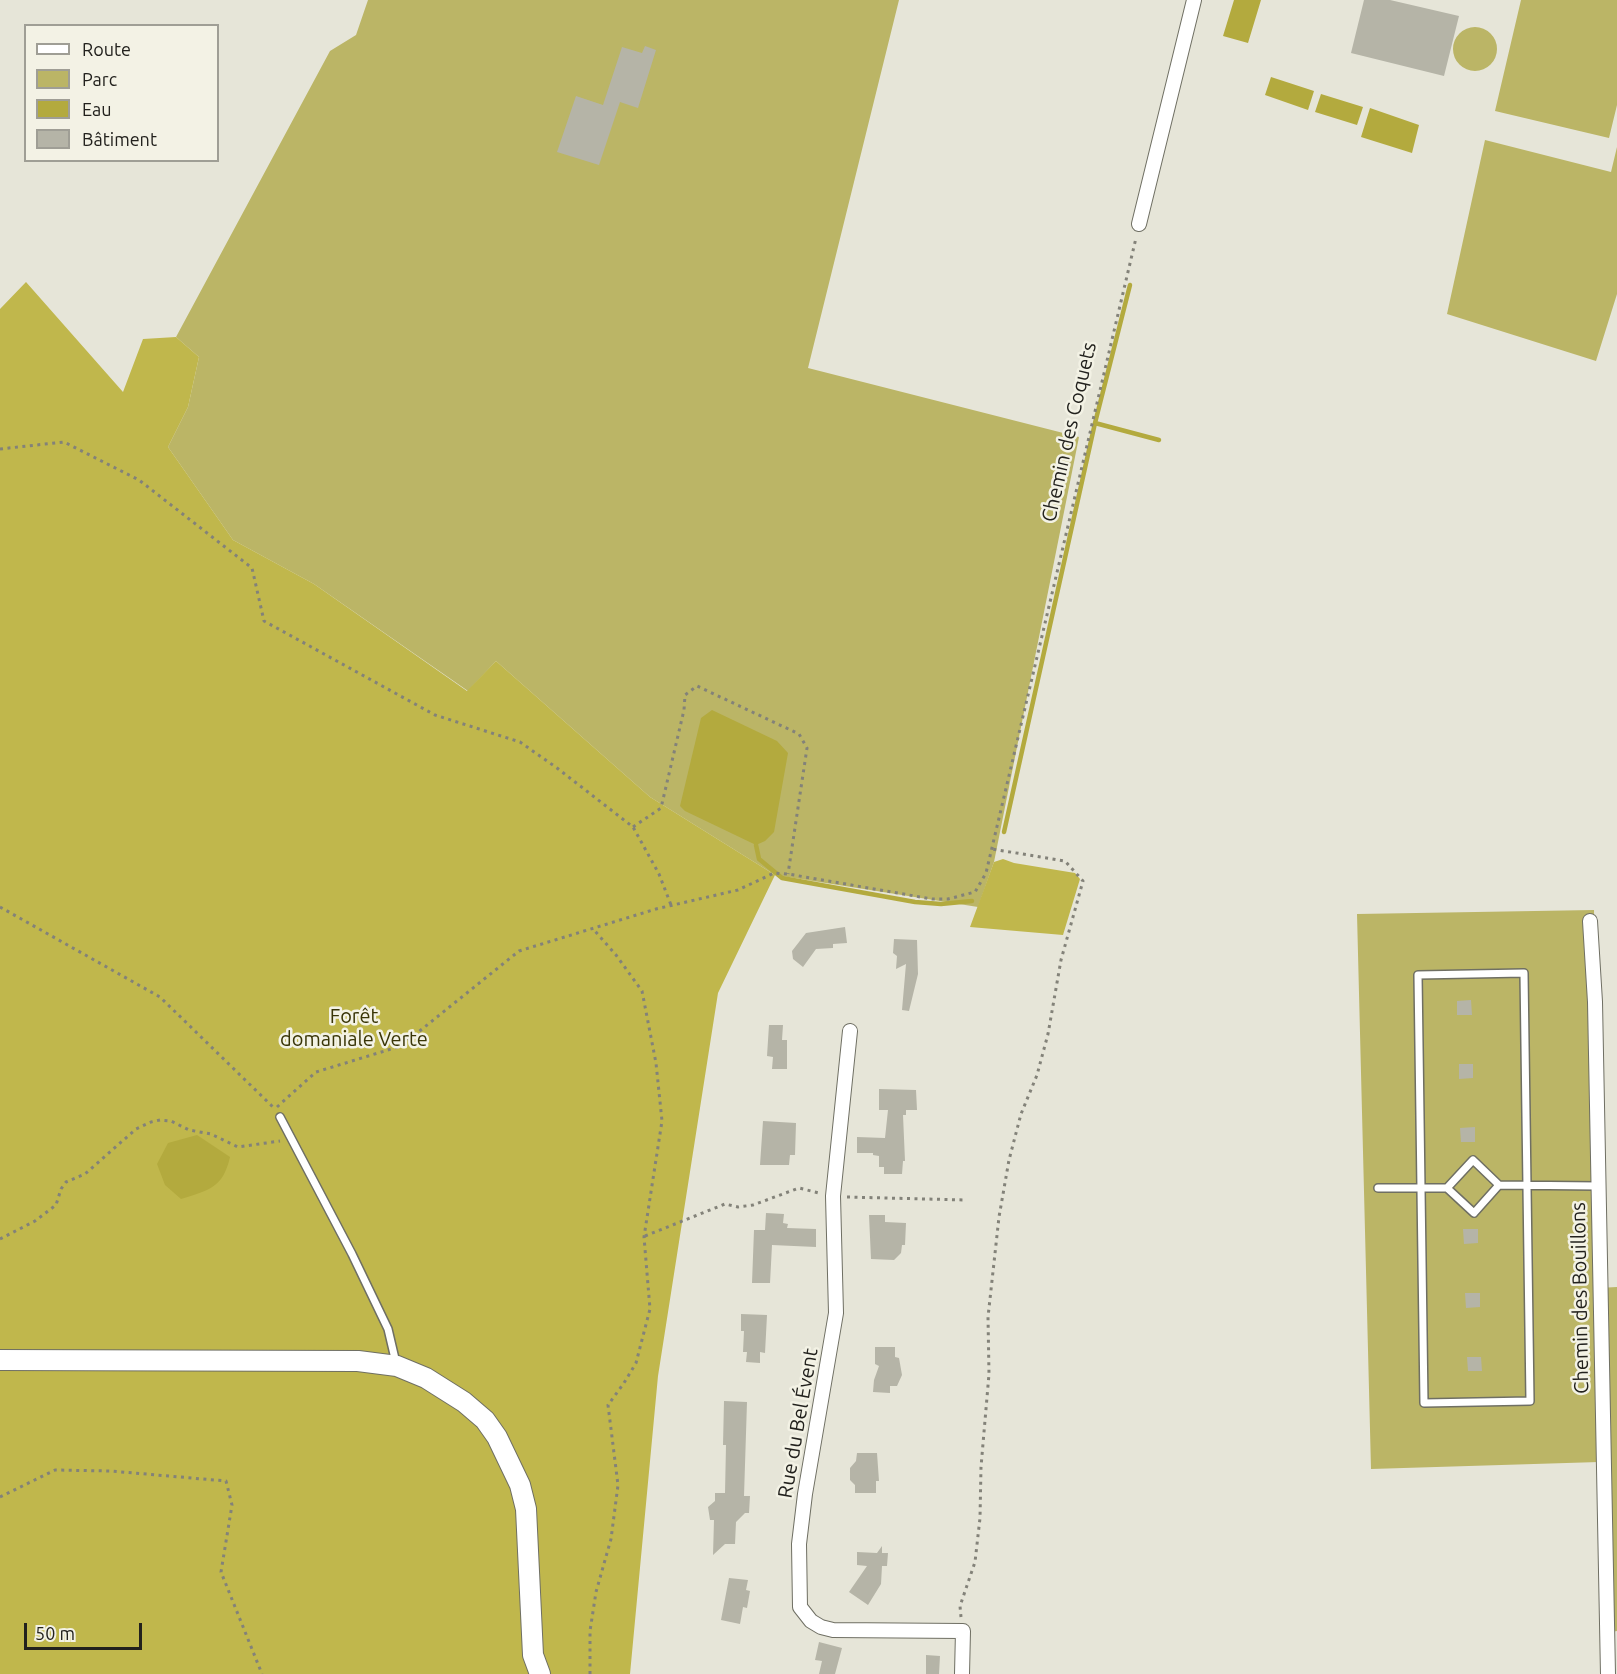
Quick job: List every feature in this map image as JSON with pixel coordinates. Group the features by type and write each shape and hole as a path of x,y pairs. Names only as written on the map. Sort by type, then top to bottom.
{"main road":[{"path":"0,1360 358,1361 397,1366 426,1378 464,1401 485,1420 497,1437 516,1476 526,1509 533,1655 540,1674"}],"street":[{"path":"1139,224 1194,0"},
{"name":"Chemin des Bouillons","path":"1590,921 1595,1002 1608,1674"},
{"name":"Rue du Bel Évent","path":"850,1031 833,1196 836,1313 800,1524 800,1607 811,1621 833,1630 963,1631"},
{"path":"962,1674 963,1631"}],"lane":[{"path":"1524,973 1527,1186 1530,1401 1425,1403 1418,975 1524,973"},
{"path":"280,1117 388,1329 397,1366"},
{"path":"1447,1188 1473,1160 1499,1185 1598,1186"},
{"path":"1378,1188 1447,1188 1474,1213 1499,1185"}],"path":[{"name":"Chemin des Coquets","path":"788,874 940,900 975,892 986,873 1139,224"},
{"path":"0,448 64,442 139,480 252,568 264,621 435,715 520,742 633,827 659,874 670,905"},
{"path":"0,908 160,996 274,1109 316,1072 401,1046 519,951 670,905 738,890 774,873 788,874 807,748 799,734 697,686 685,695 684,710 661,808 633,827"},
{"path":"963,1631 960,1606 975,1562 980,1518 981,1467 989,1374 988,1317 999,1217 1015,1137 1048,1034 1061,960 1083,881 1065,861 992,849"},
{"path":"590,1674 590,1631 596,1592 611,1539 618,1485 608,1405 636,1363 650,1309 644,1237 662,1121 656,1063 642,991 594,929"},
{"path":"0,1239 35,1221 56,1205 66,1182 85,1174 136,1129 150,1122 171,1121 189,1130 211,1134 238,1147 291,1138"},
{"path":"644,1237 725,1204 738,1207 753,1205 799,1188 833,1196 965,1200"},
{"path":"0,1497 56,1470 121,1472 226,1480 232,1505 221,1572 262,1674"}],"green space":[{"path":"368,0 899,0 808,368 1079,437 994,862 978,907 775,875 650,797 496,661 468,691 314,584 233,540 168,447 188,407 199,357 176,337 330,51 356,35"},
{"path":"1521,0 1617,0 1617,105 1609,138 1495,111"},
{"path":"1475,27 1491,33 1497,49 1491,65 1475,71 1459,65 1453,49 1459,33"},
{"path":"1485,140 1611,172 1617,147 1617,294 1596,361 1447,314"},
{"name":"Forêt domaniale Verte","path":"26,282 123,392 143,339 176,337 199,357 188,407 168,447 233,540 314,584 467,691 496,661 650,797 775,875 718,993 658,1376 630,1674 0,1674 0,309"},
{"path":"1003,859 1014,863 1075,873 1080,879 1063,935 970,927 994,862"},
{"path":"1594,910 1598,1288 1617,1287 1617,1631 1611,1632 1599,1462 1371,1469 1357,914"}],"water":[{"path":"1234,0 1261,0 1248,43 1223,36"},
{"path":"1271,77 1314,91 1308,110 1265,95"},
{"path":"1321,94 1363,107 1357,125 1315,112"},
{"path":"1370,108 1419,125 1412,153 1361,137"},
{"path":"712,710 777,741 788,753 774,832 765,841 756,845 685,811 680,806 701,718"},
{"path":"197,1135 230,1157 219,1182 207,1190 181,1199 165,1185 157,1164 168,1143"}],"building":[{"path":"1364,0 1390,0 1459,16 1444,76 1351,53"},
{"path":"645,46 656,50 638,108 620,102 599,165 557,152 576,96 603,105 622,47 642,53"},
{"path":"845,927 847,943 833,944 833,948 816,949 803,967 793,959 792,951 806,933"},
{"path":"894,939 917,940 918,974 909,1011 902,1010 906,964 896,969 897,956 893,953"},
{"path":"1471,1000 1472,1015 1457,1015 1457,1001"},
{"path":"769,1025 783,1025 782,1040 787,1040 787,1069 772,1069 773,1057 767,1056"},
{"path":"1459,1064 1473,1064 1473,1078 1459,1079"},
{"path":"879,1089 916,1090 917,1110 906,1110 906,1115 903,1115 905,1161 903,1161 902,1174 884,1174 884,1167 879,1167 879,1156 873,1153 857,1153 857,1137 885,1138 888,1110 879,1110"},
{"path":"763,1121 796,1123 795,1155 790,1155 789,1165 760,1165"},
{"path":"1475,1127 1475,1142 1461,1142 1460,1128"},
{"path":"766,1213 784,1214 783,1223 788,1224 787,1228 816,1229 816,1247 772,1245 770,1283 752,1283 754,1230 765,1230"},
{"path":"869,1215 885,1215 885,1222 906,1223 905,1245 902,1245 901,1253 894,1260 871,1259"},
{"path":"1463,1229 1478,1229 1478,1243 1464,1244"},
{"path":"1465,1293 1480,1293 1480,1307 1466,1308"},
{"path":"741,1314 767,1315 765,1353 760,1352 760,1363 746,1362 747,1352 743,1352 744,1331 741,1331"},
{"path":"875,1347 895,1347 895,1357 899,1358 902,1375 897,1386 890,1386 890,1393 873,1392 879,1366 875,1364"},
{"path":"1467,1357 1481,1357 1482,1371 1468,1371"},
{"path":"724,1401 747,1402 744,1496 750,1496 749,1513 745,1513 736,1522 735,1544 725,1544 713,1555 714,1520 710,1520 708,1507 715,1501 715,1493 725,1493"},
{"path":"857,1453 877,1453 879,1481 876,1481 876,1493 855,1493 855,1485 850,1480 850,1468 856,1461"},
{"path":"882,1546 882,1553 888,1553 887,1566 882,1566 881,1584 868,1605 849,1592 867,1566 857,1565 857,1552 877,1553"},
{"path":"729,1578 748,1580 746,1590 750,1591 747,1608 743,1607 740,1624 721,1620"},
{"path":"819,1642 842,1648 835,1674 819,1674 822,1661 815,1660"},
{"path":"926,1655 940,1656 939,1674 926,1674"}],"waterway":[{"path":"1004,832 1095,423 1130,285"},
{"path":"1095,423 1159,440"},
{"path":"756,845 759,859 782,878 915,902 941,904 972,901"}]}
